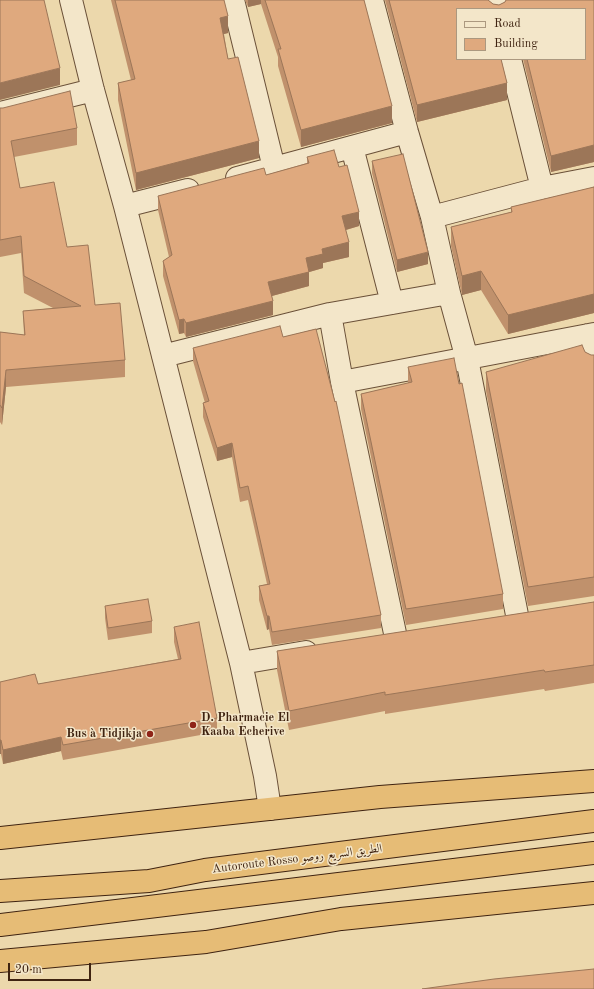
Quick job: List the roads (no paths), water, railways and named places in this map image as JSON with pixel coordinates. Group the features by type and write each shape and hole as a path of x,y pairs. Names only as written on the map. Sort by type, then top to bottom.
{"highway":[{"path":"0,838 380,798 594,781"},
{"name":"Autoroute Rosso الطريق السريع روصو","path":"0,891 149,881 205,870 594,821"},
{"path":"0,925 594,853"},
{"path":"0,961 206,942 341,919 594,893"}],"street":[{"path":"71,0 241,663 265,776 270,809"},
{"path":"233,0 274,168"},
{"path":"372,0 407,132 432,217 449,293 467,359 518,620"},
{"path":"510,60 542,188"},
{"path":"0,113 93,90"},
{"path":"125,206 407,132"},
{"path":"352,147 392,303"},
{"path":"432,217 542,188 594,178"},
{"path":"163,356 330,314 449,293"},
{"path":"330,314 388,639 419,634"},
{"path":"342,382 591,334 594,362"},
{"path":"495,623 541,616"},
{"path":"241,663 326,649"}],"place":[{"name":"D. Pharmacie El Kaaba Echerive","path":"193,725"},
{"name":"Bus à Tidjikja","path":"150,734"}]}
